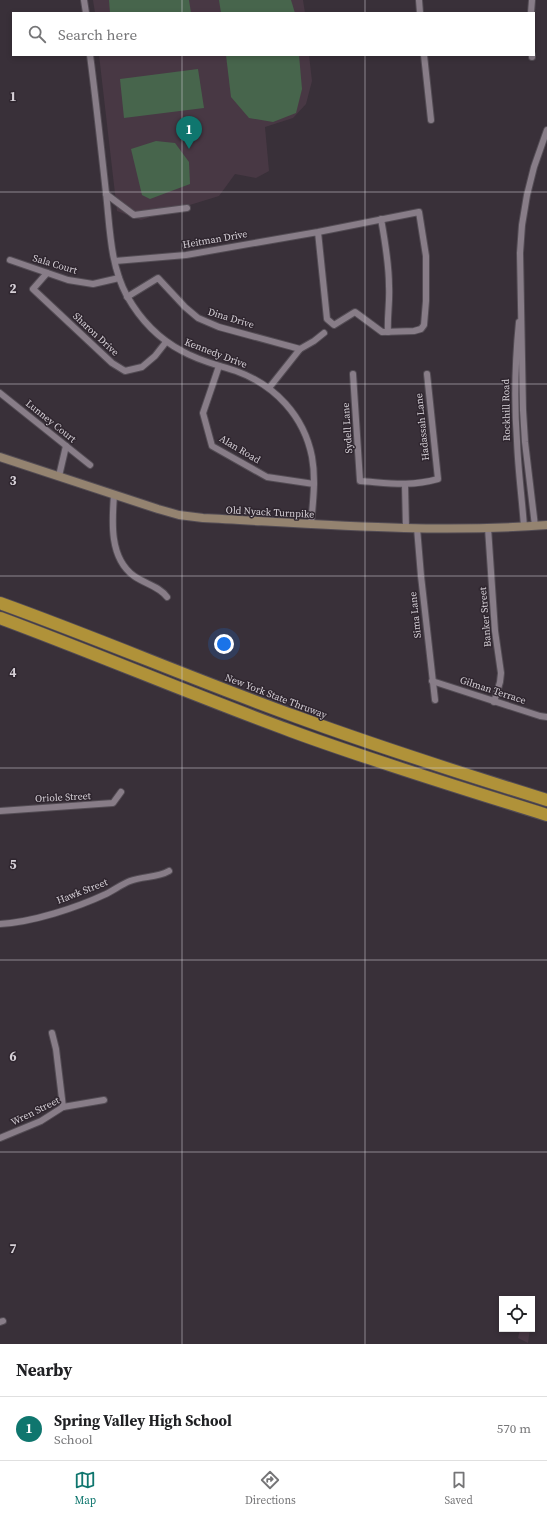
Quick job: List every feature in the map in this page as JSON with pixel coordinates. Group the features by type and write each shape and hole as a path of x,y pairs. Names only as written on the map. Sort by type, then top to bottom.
{"highway":[{"name":"New York State Thruway","path":"0,603 106,642 297,717 417,759 547,800"},
{"path":"0,618 300,734 412,773 547,815"}],"street":[{"path":"84,0 86,12"},
{"path":"419,0 420,12"},
{"path":"531,12 532,0"},
{"name":"Kennedy Drive","path":"90,56 115,261 119,278 127,297 138,314 166,342 183,352 254,379 269,388 291,410 301,426 308,442 312,458 314,484 311,524"},
{"path":"424,56 431,120"},
{"name":"Rockhill Road","path":"535,526 524,429 520,253 522,225 534,168 544,135 547,130"},
{"path":"106,194 134,215 187,208"},
{"name":"Heitman Drive","path":"115,261 186,255 318,232 419,212 426,256 426,301 424,325 420,329 414,331 382,332 377,330 354,312 334,325 326,319 318,232"},
{"path":"381,219 388,253 388,332"},
{"name":"Sala Court","path":"10,260 68,280 93,284 119,278"},
{"name":"Sharon Drive","path":"47,273 33,289 112,363 126,371 142,367 155,356 166,342"},
{"name":"Dina Drive","path":"127,297 158,278 184,307 198,318 219,327 300,349"},
{"name":"Rockhill Road","path":"522,292 515,368 515,410 516,443 524,527"},
{"path":"269,388 300,349 324,333"},
{"name":"Alan Road","path":"219,366 203,413 212,446 267,477 314,484"},
{"name":"Sydell Lane","path":"353,374 360,481 405,485"},
{"name":"Hadassah Lane","path":"405,485 438,479 427,374"},
{"name":"Lunney Court","path":"0,393 90,465"},
{"path":"59,476 66,446"},
{"name":"Old Nyack Turnpike","path":"0,457 114,495 179,514 202,518 406,528 488,528 547,525"},
{"path":"405,485 406,528"},
{"path":"114,495 113,532 116,550 123,565 133,575 156,586 167,597"},
{"name":"Sima Lane","path":"418,528 421,576 434,700"},
{"name":"Banker Street","path":"488,528 495,631 501,673 494,702"},
{"name":"Gilman Terrace","path":"432,681 494,702 547,717"},
{"name":"Oriole Street","path":"0,811 113,803 121,792"},
{"name":"Hawk Street","path":"0,924 36,918 84,903 132,880 162,875 169,872"},
{"path":"52,1032 56,1049 63,1107"},
{"name":"Wren Street","path":"0,1138 41,1121 63,1107 104,1100"}],"shaded area":[{"path":"93,0 303,0 305,12 95,12"},
{"path":"99,56 309,56 312,81 306,104 293,118 265,127 269,171 256,178 235,174 219,196 141,220 117,211"},
{"path":"519,1332 530,1332 528,1343 518,1338"}],"green space":[{"path":"109,0 189,0 191,12 110,12"},
{"path":"219,0 291,0 295,12 221,12"},
{"path":"226,56 299,56 302,89 296,113 273,122 249,118 231,97"},
{"path":"198,69 204,108 124,118 120,79"},
{"path":"156,141 175,143 189,162 190,184 150,199 142,195 131,149"}],"place":[{"name":"Spring Valley High School","path":"189,149"}]}
